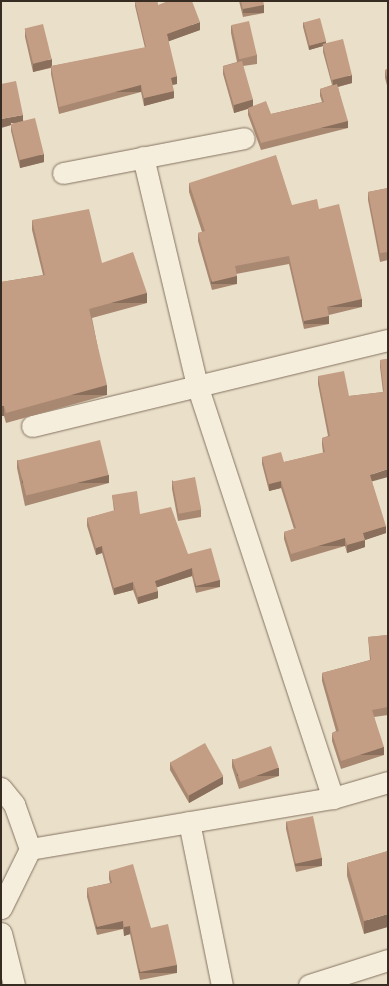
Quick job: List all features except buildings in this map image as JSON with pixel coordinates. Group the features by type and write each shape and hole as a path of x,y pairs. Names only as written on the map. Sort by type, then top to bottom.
{"street":[{"path":"63,173 244,138"},
{"path":"143,157 197,385 333,798"},
{"path":"32,426 388,340"},
{"path":"30,849 333,798 388,782"},
{"path":"1,788 14,804 30,849 1,908"},
{"path":"189,822 222,985"},
{"path":"1,933 14,985"},
{"path":"309,985 388,960"}]}
